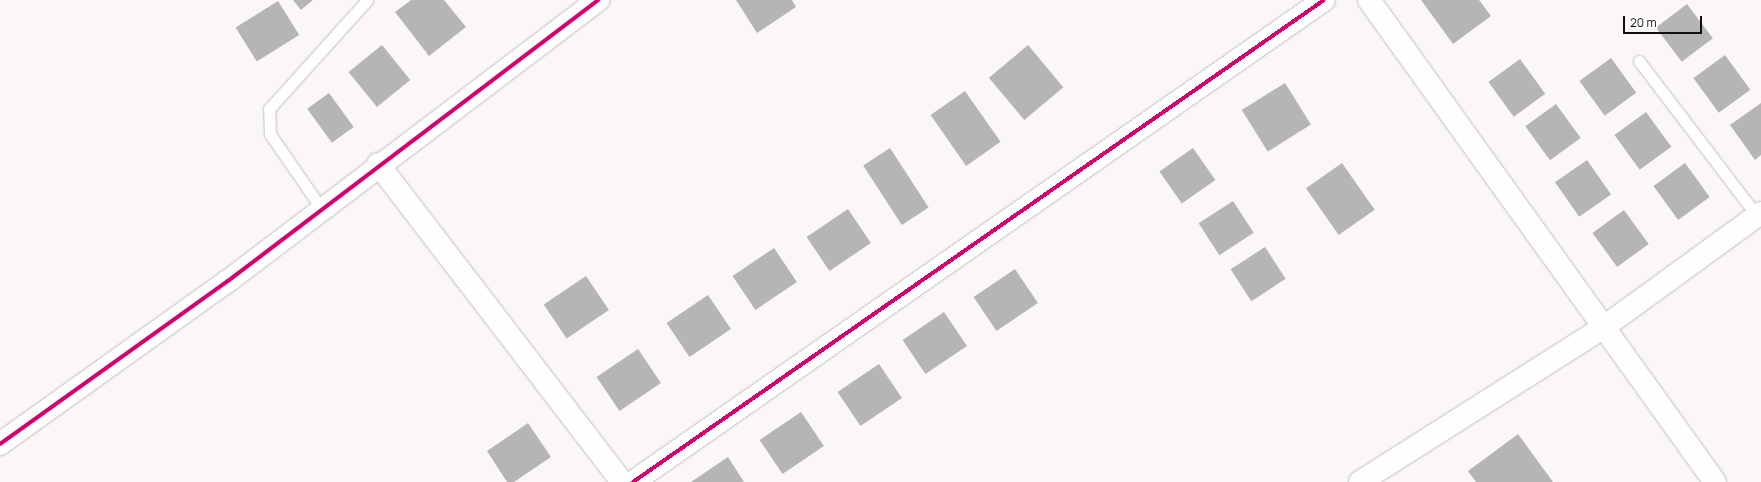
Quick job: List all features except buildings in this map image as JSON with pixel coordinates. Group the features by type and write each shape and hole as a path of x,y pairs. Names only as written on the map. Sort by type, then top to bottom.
{"street":[{"path":"0,444 228,281 378,164 598,0"},
{"path":"633,482 1324,0"},
{"path":"1369,0 1715,482"},
{"path":"378,164 622,482"},
{"path":"1360,482 1604,327 1759,214"}],"lane":[{"path":"321,208 270,134 269,109 367,0"},
{"path":"1639,61 1759,214"}],"cycle path":[{"path":"0,444 228,281 598,0"},
{"path":"633,482 1324,0"}]}
